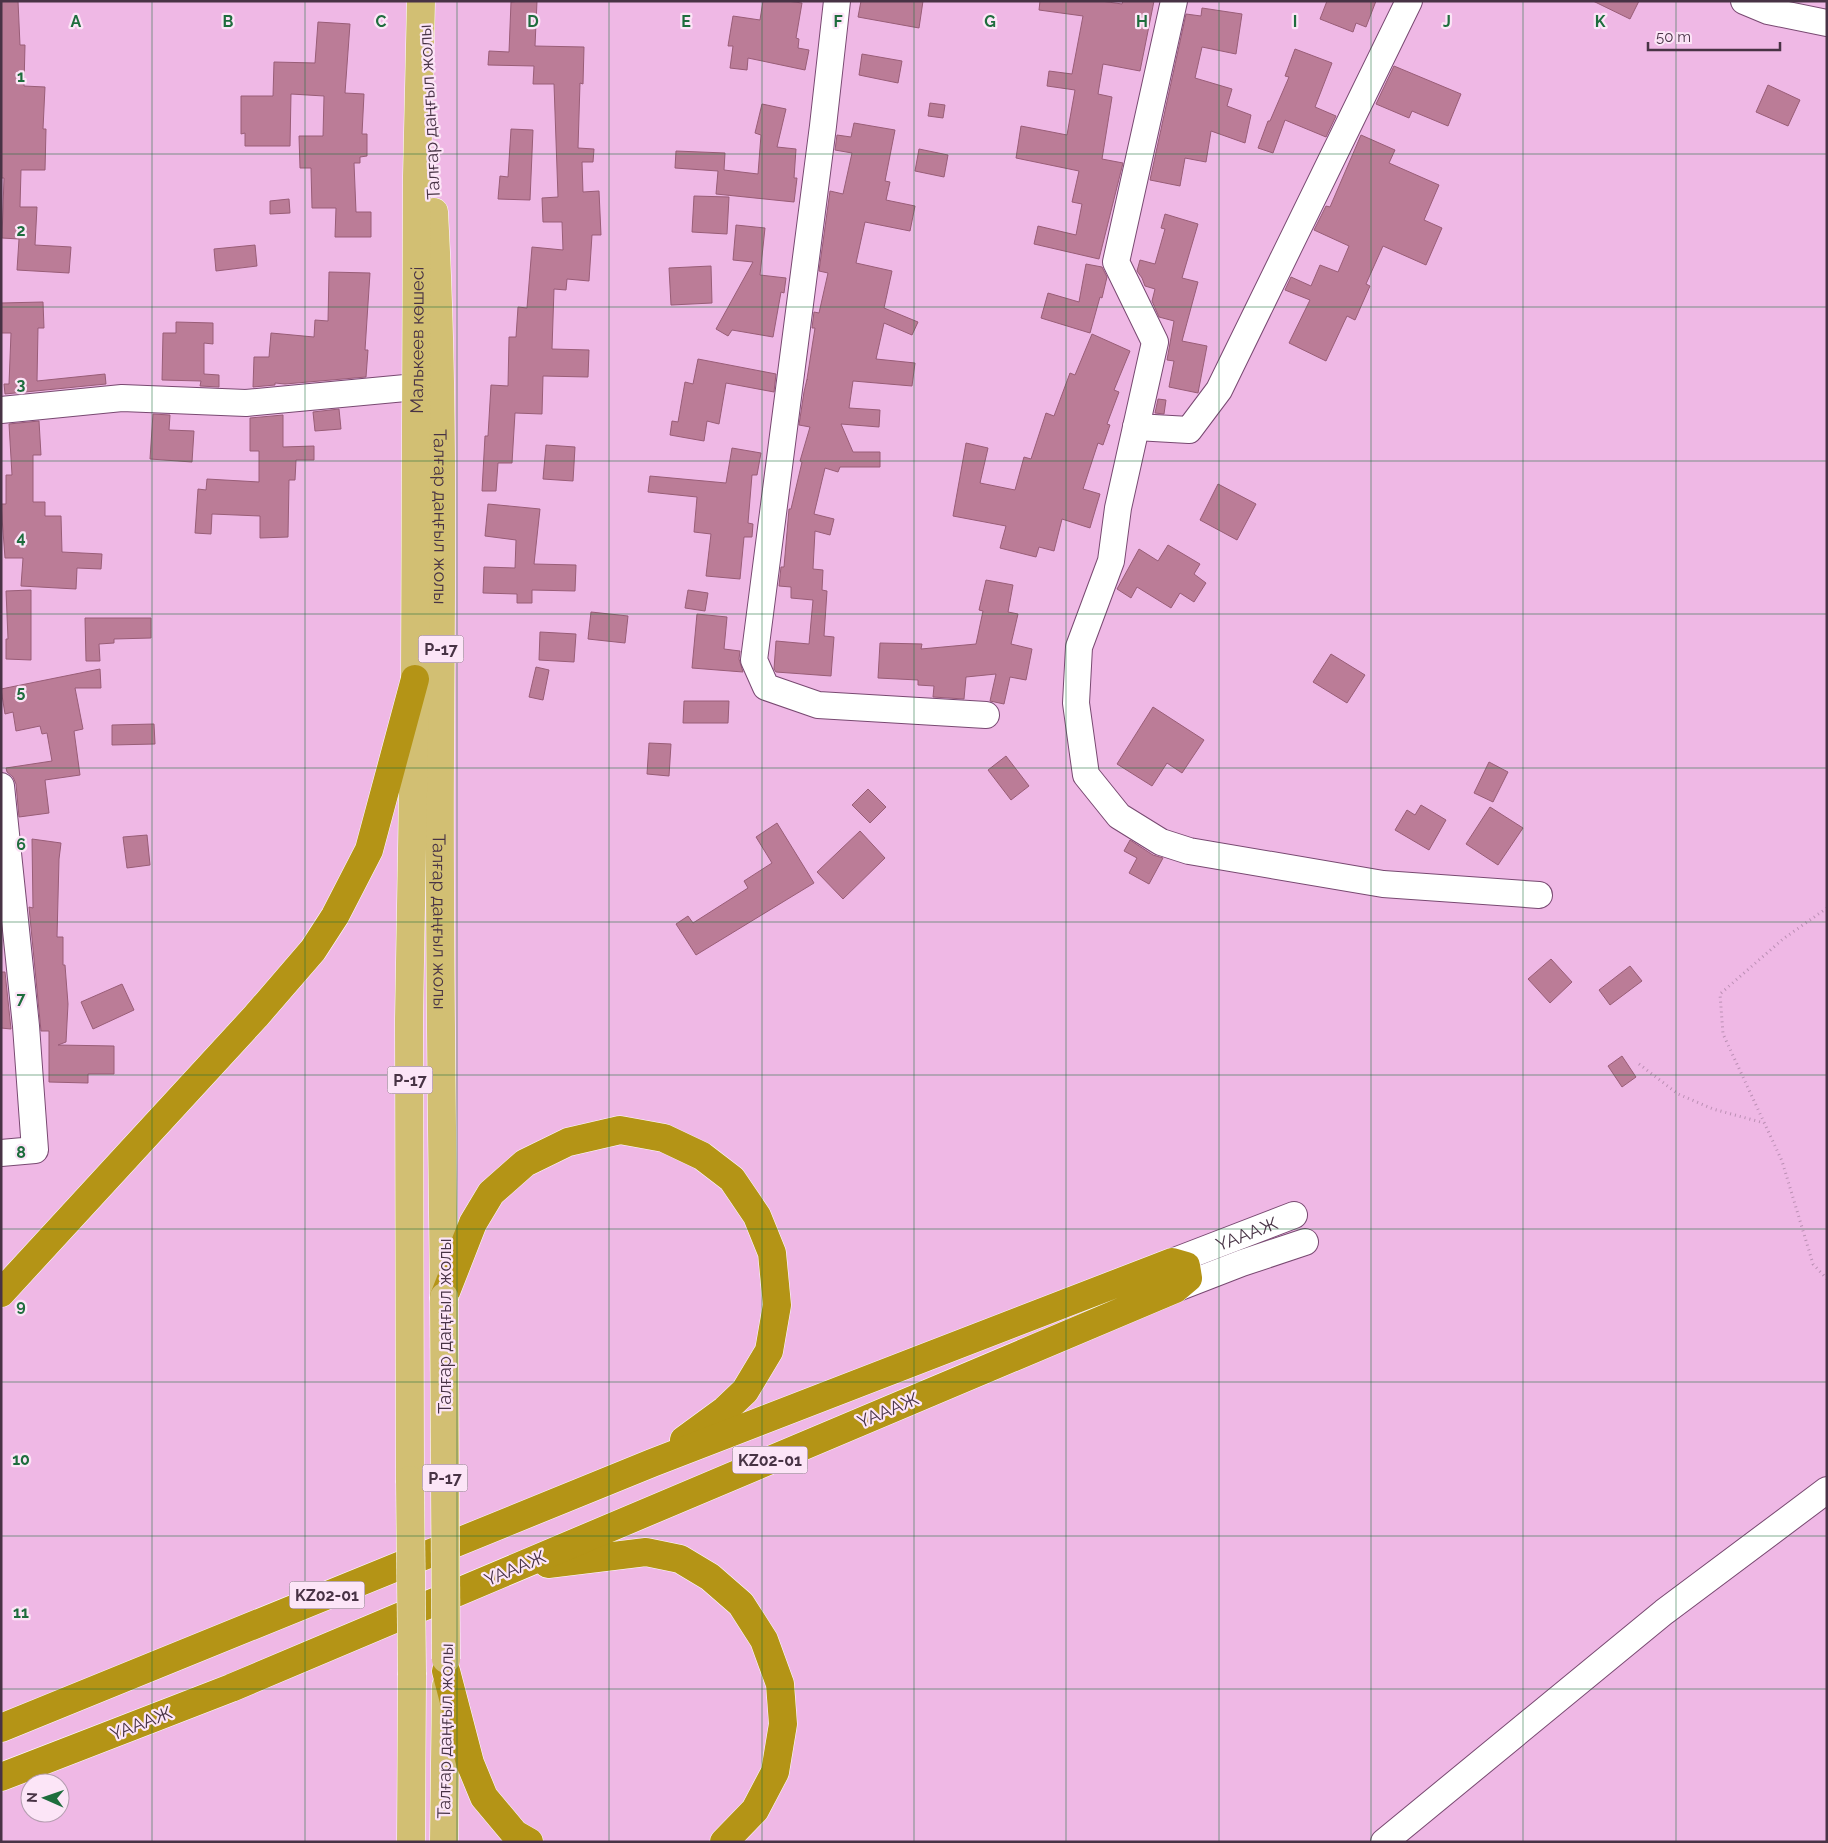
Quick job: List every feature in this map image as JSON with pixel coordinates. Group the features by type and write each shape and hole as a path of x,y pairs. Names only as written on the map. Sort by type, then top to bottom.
{"highway":[{"path":"1,1294 256,1016 317,943 335,916 369,850 416,679"},
{"path":"444,1297 473,1222 491,1193 526,1163 568,1142 620,1130 664,1138 702,1156 732,1179 757,1216 772,1253 777,1305 769,1351 744,1391 725,1410 652,1463"},
{"path":"1172,1262 1186,1266 1188,1278 1175,1289"},
{"name":"ҮАААЖ","path":"1,1728 652,1463 1172,1262"},
{"name":"ҮАААЖ","path":"1,1777 231,1688 1175,1289"},
{"path":"514,1568 646,1552 680,1559 710,1577 741,1604 764,1640 780,1684 783,1724 774,1772 755,1810 724,1842"},
{"path":"446,1665 470,1763 484,1798 515,1834 529,1842"}],"main road":[{"name":"Малькеев көшесі","path":"416,679 417,176 422,1"},
{"name":"Талғар даңғыл жолы","path":"422,1 439,306 441,1045 446,1665 444,1842"},
{"name":"Талғар даңғыл жолы","path":"411,1842 410,1019 416,679"}],"street":[{"path":"837,1 824,126 754,660 766,687 818,705 986,715"},
{"path":"1174,1 1116,262 1155,342 1118,508 1111,561 1079,647 1076,703 1086,775 1119,816 1161,842 1189,851 1383,884 1539,895"},
{"path":"1136,427 1189,430 1219,390 1409,1"},
{"path":"1744,1 1768,10 1827,23"},
{"path":"1,410 122,398 246,402 416,386"},
{"path":"1,786 26,1026 35,1150 1,1153"},
{"name":"ҮАААЖ","path":"1172,1262 1294,1215"},
{"name":"ҮАААЖ","path":"1175,1289 1242,1263 1305,1242"},
{"path":"1384,1842 1664,1612 1827,1490"}],"path":[{"path":"1827,908 1783,939 1720,994 1723,1034 1782,1161 1813,1264 1827,1279"},
{"path":"1639,1064 1678,1094 1713,1109 1764,1123"}],"building":[{"path":"1,1 18,1 20,45 25,45 24,86 45,87 43,129 46,129 45,170 21,170 20,207 37,207 35,245 71,247 69,273 17,270 19,239 2,238 4,178 1,178"},
{"path":"537,1 535,46 584,47 583,84 580,83 578,148 594,149 593,162 582,162 583,192 599,191 601,235 592,235 589,281 567,279 566,290 554,289 552,349 589,350 588,377 543,376 542,414 515,413 512,463 498,463 496,491 482,491 485,436 488,436 491,385 508,386 509,337 516,337 518,307 527,308 532,247 563,250 562,222 543,222 542,198 558,197 554,84 533,84 534,66 488,65 489,51 509,52 511,2"},
{"path":"763,1 802,3 796,38 799,39 798,48 809,50 805,70 748,58 747,70 730,68 733,46 728,46 733,16 760,20"},
{"path":"861,1 923,1 919,28 858,17"},
{"path":"1040,1 1101,1 1122,4 1123,1 1154,1 1140,71 1103,64 1098,94 1112,97 1102,159 1123,163 1099,259 1034,244 1038,226 1076,235 1082,204 1072,202 1079,171 1016,158 1021,126 1067,135 1075,90 1047,86 1049,71 1072,74 1083,16 1039,10"},
{"path":"1327,1 1376,1 1366,27 1356,23 1353,32 1320,19"},
{"path":"1593,1 1639,1 1630,19"},
{"path":"1202,8 1242,14 1236,54 1202,47 1195,78 1232,89 1227,106 1251,115 1245,143 1211,131 1206,162 1185,158 1180,186 1150,180 1186,14 1201,16"},
{"path":"318,22 350,24 345,93 364,94 362,134 367,134 367,156 360,157 360,163 354,163 356,212 371,212 371,237 335,237 336,208 312,208 311,168 300,168 299,136 323,136 324,96 291,94 290,146 245,146 245,133 241,134 241,96 273,96 274,62 315,63"},
{"path":"1295,49 1332,63 1315,107 1336,116 1326,137 1285,120 1273,153 1258,148 1268,121 1270,121 1289,77 1285,76"},
{"path":"862,54 902,61 898,83 859,75"},
{"path":"1394,66 1461,94 1448,126 1412,111 1409,118 1376,104"},
{"path":"1768,85 1800,100 1788,126 1756,112"},
{"path":"930,103 945,105 943,118 928,116"},
{"path":"762,104 786,109 777,147 796,149 794,178 797,178 794,202 716,194 718,171 675,168 676,151 725,153 724,170 758,174 761,135 755,133"},
{"path":"854,123 895,130 885,181 890,182 886,200 915,206 910,231 865,222 856,263 892,271 884,308 918,322 912,335 884,323 876,359 915,363 912,386 853,381 849,408 880,410 879,427 841,424 853,452 880,452 880,467 840,467 838,472 825,468 814,514 834,519 830,535 815,531 813,569 823,570 822,590 827,591 824,636 834,637 831,676 776,672 774,669 776,641 809,644 813,600 791,598 791,587 779,586 781,567 784,567 789,509 791,509 802,462 800,461 810,427 799,425 815,328 812,328 814,312 819,313 828,273 819,271 830,191 843,194 852,153 835,150 837,135 851,137"},
{"path":"511,129 533,130 530,200 498,199 500,176 508,177"},
{"path":"1361,135 1395,150 1389,163 1439,185 1424,220 1442,228 1426,265 1383,246 1366,284 1370,286 1355,320 1347,316 1326,361 1289,343 1310,300 1285,290 1291,277 1311,286 1320,265 1338,272 1349,246 1314,230 1326,206 1330,207"},
{"path":"919,149 948,155 944,177 915,171"},
{"path":"694,196 729,197 727,234 692,232"},
{"path":"289,199 290,213 270,214 270,201"},
{"path":"1165,214 1198,224 1182,278 1198,282 1182,341 1207,346 1198,393 1169,387 1174,361 1167,360 1174,321 1159,317 1152,301 1155,289 1145,286 1137,271 1140,260 1155,264 1165,229 1161,228"},
{"path":"736,225 765,228 760,275 786,278 784,293 781,292 773,337 732,330 728,336 716,329 753,262 733,260"},
{"path":"255,245 257,266 216,271 214,249"},
{"path":"1086,264 1102,267 1107,277 1090,333 1041,318 1048,293 1079,302"},
{"path":"711,266 712,303 671,305 669,268"},
{"path":"329,272 370,273 365,350 368,350 366,377 285,384 275,383 275,385 253,387 254,357 269,357 271,333 314,337 315,320 328,321"},
{"path":"43,302 44,328 38,328 37,381 105,374 106,384 5,394 4,384 9,384 11,333 1,333 1,303"},
{"path":"176,322 213,323 213,344 204,343 204,374 219,375 219,387 200,386 201,381 162,380 163,333 176,333"},
{"path":"1092,334 1130,351 1114,390 1119,392 1107,424 1110,425 1103,445 1098,443 1083,489 1100,494 1090,528 1062,519 1054,551 1039,547 1036,557 1000,548 1006,526 953,516 966,443 988,448 980,483 1015,490 1024,457 1031,459 1046,413 1054,416 1070,373 1075,375"},
{"path":"698,359 776,374 774,392 726,383 719,424 707,421 704,441 670,435 672,421 678,422 685,382 693,384"},
{"path":"1158,399 1166,400 1164,414 1155,413"},
{"path":"339,409 341,429 315,431 313,412"},
{"path":"153,414 170,415 169,430 194,431 192,462 150,459"},
{"path":"283,415 283,447 314,446 314,460 296,460 295,480 289,480 288,537 260,538 260,516 212,514 211,534 195,533 198,489 206,490 207,479 259,482 259,451 250,451 250,418"},
{"path":"39,421 41,455 33,455 33,502 45,502 45,516 61,516 62,552 102,554 101,569 77,568 76,589 21,586 23,558 5,558 1,504 6,504 6,475 12,475 9,424"},
{"path":"546,445 575,447 573,481 543,479"},
{"path":"732,448 761,453 757,475 752,475 748,523 753,524 752,537 744,537 740,579 706,576 711,534 694,532 697,497 648,492 650,476 726,483"},
{"path":"1218,484 1256,504 1237,540 1200,520"},
{"path":"488,504 540,509 534,564 576,565 575,591 532,590 532,603 517,603 517,594 483,593 484,567 515,568 516,540 485,536"},
{"path":"1168,545 1200,564 1194,574 1206,583 1194,602 1180,593 1171,608 1137,587 1131,598 1117,589 1139,549 1158,561"},
{"path":"986,580 1013,585 1008,612 1018,614 1011,644 1032,649 1026,680 1010,677 1004,704 990,701 996,674 966,677 964,699 933,697 934,686 918,685 918,680 878,678 880,643 922,644 921,649 976,644 983,611 979,610"},
{"path":"31,590 31,660 6,659 6,639 8,639 6,591"},
{"path":"688,590 708,593 705,611 685,608"},
{"path":"591,612 628,616 625,643 588,639"},
{"path":"697,614 727,617 724,649 740,651 739,659 743,672 692,668"},
{"path":"85,618 151,618 151,638 114,639 114,643 99,644 100,661 86,661"},
{"path":"540,632 576,634 574,662 539,660"},
{"path":"1331,654 1365,675 1347,703 1313,682"},
{"path":"536,667 549,670 543,700 529,697"},
{"path":"100,669 101,688 75,688 83,729 74,731 80,775 45,780 49,813 19,817 16,784 6,768 52,761 47,733 42,734 40,726 16,731 13,712 5,714 1,689"},
{"path":"684,701 729,701 728,723 683,723"},
{"path":"1153,707 1204,740 1182,773 1167,763 1152,786 1117,764"},
{"path":"154,724 155,744 112,745 112,725"},
{"path":"649,743 671,744 669,776 647,774"},
{"path":"1006,756 1029,786 1011,800 988,770"},
{"path":"1489,762 1508,772 1493,802 1474,793"},
{"path":"868,789 886,807 870,823 852,805"},
{"path":"1421,805 1446,820 1429,850 1395,830 1407,810 1415,815"},
{"path":"1490,807 1523,828 1498,865 1466,844"},
{"path":"777,823 814,883 696,955 676,924 688,916 693,923 748,888 744,881 772,863 756,837"},
{"path":"860,831 885,858 843,899 817,872"},
{"path":"147,835 150,865 127,868 123,837"},
{"path":"32,839 61,843 57,937 63,937 63,965 65,965 68,1004 66,1042 58,1045 114,1046 114,1074 88,1074 88,1083 49,1082 49,1031 41,1031 29,907 33,908"},
{"path":"1130,840 1153,855 1163,858 1149,884 1129,873 1137,858 1124,851"},
{"path":"1551,959 1572,982 1550,1003 1528,979"},
{"path":"1630,966 1642,981 1610,1005 1599,990"},
{"path":"1,972 5,972 11,1029 1,1028"},
{"path":"122,984 134,1010 93,1029 81,1002"},
{"path":"1622,1056 1636,1077 1622,1087 1608,1066"}]}
